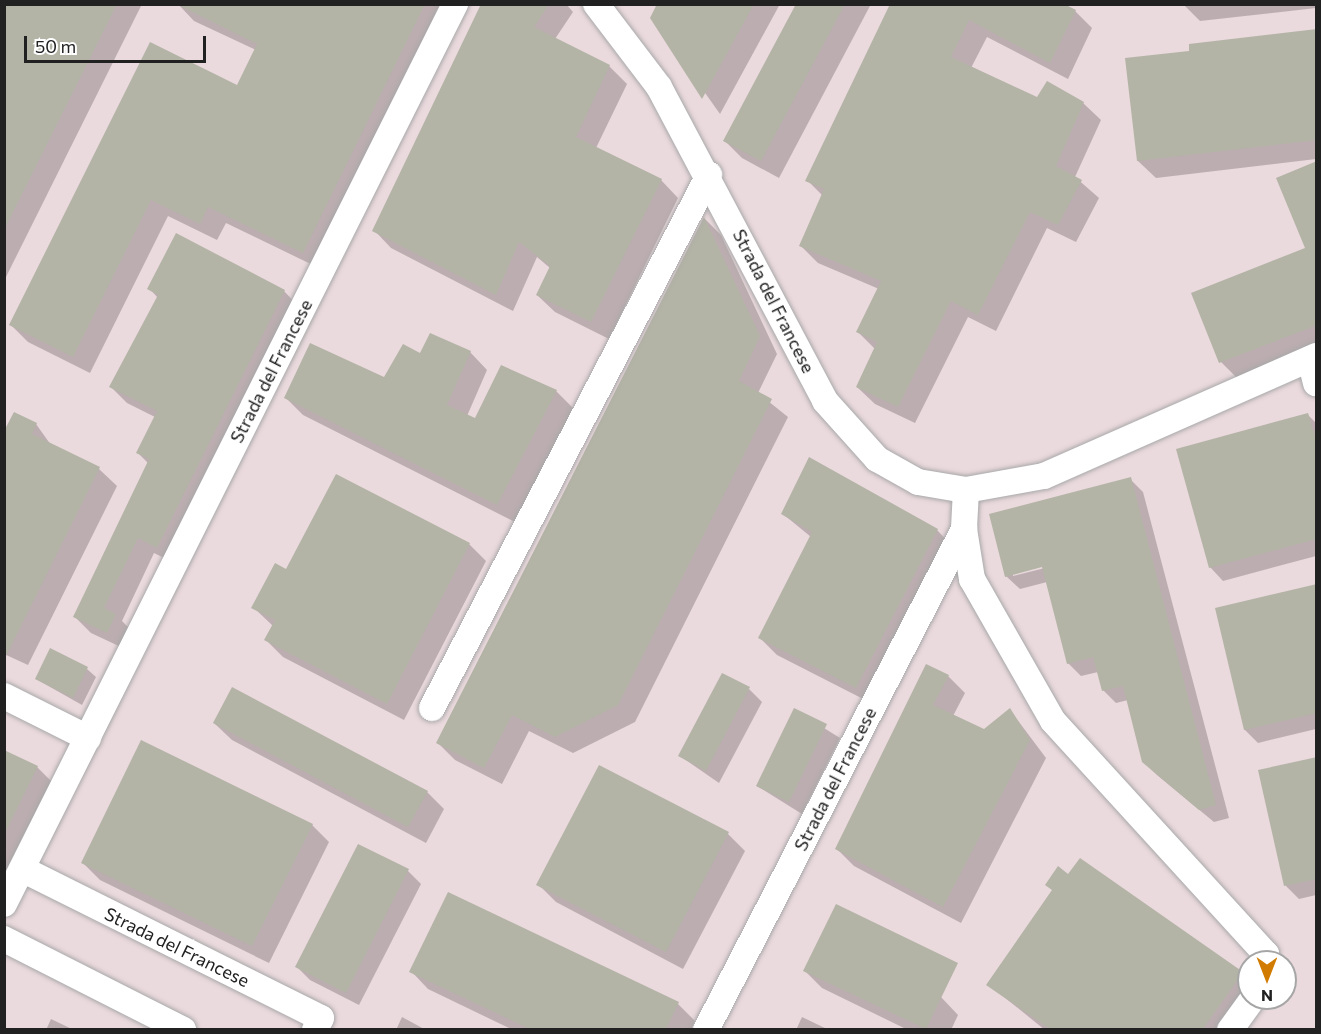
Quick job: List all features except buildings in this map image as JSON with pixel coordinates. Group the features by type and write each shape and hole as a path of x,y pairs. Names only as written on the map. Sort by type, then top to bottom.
{"street":[{"name":"Strada del Francese","path":"4,904 455,4"},
{"name":"Strada del Francese","path":"596,4 641,58 709,176 806,367 845,429 897,471 943,489 966,490 1044,476 1314,366"},
{"path":"432,708 709,176"},
{"name":"Strada del Francese","path":"966,490 964,529 972,579 1053,721 1262,950"},
{"name":"Strada del Francese","path":"706,1029 964,529"},
{"path":"4,696 88,738"},
{"name":"Strada del Francese","path":"22,869 321,1018 315,1029"},
{"path":"4,939 183,1029"},
{"path":"1230,1029 1244,1010"}],"shaded area":[{"path":"5,5 1316,5 1316,1029 5,1030"}]}
